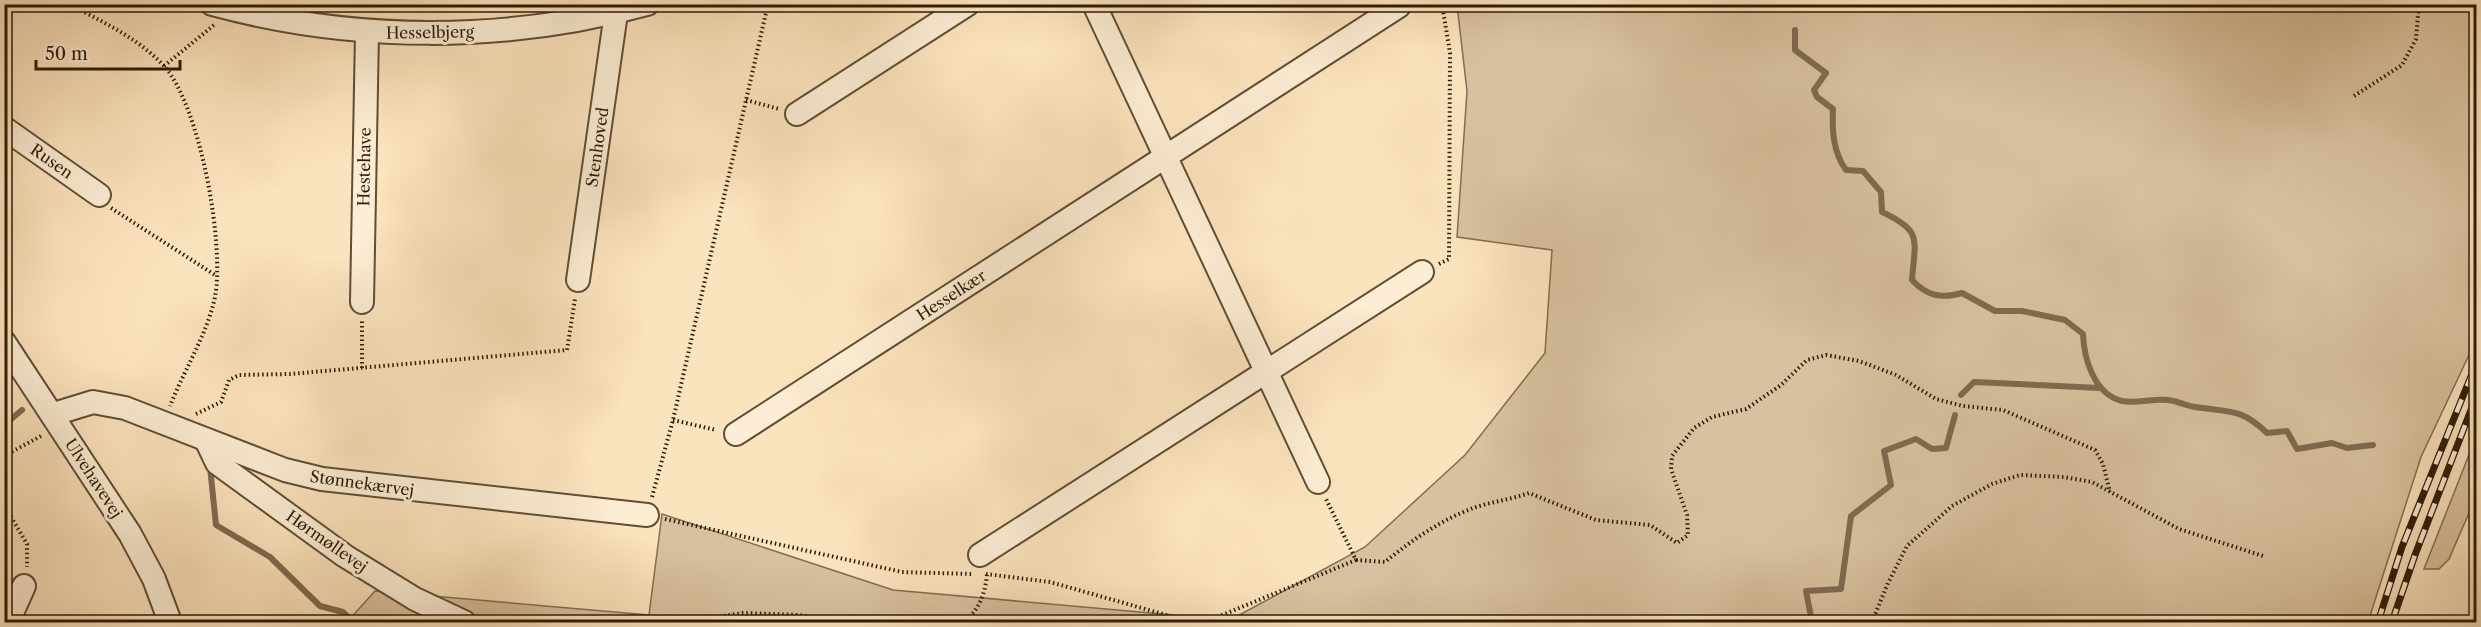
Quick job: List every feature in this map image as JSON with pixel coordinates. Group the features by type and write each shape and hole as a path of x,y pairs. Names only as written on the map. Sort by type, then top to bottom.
{"street":[{"name":"Hesselbjerg","path":"227,6 367,33 446,33 524,28 616,13 647,4"},
{"path":"797,114 968,4"},
{"path":"1094,4 1264,372 1318,482"},
{"name":"Hesselkær","path":"736,434 1399,6"},
{"name":"Stenhoved","path":"579,280 616,13"},
{"name":"Hestehave","path":"362,302 367,33"},
{"name":"Rusen","path":"4,128 99,195"},
{"path":"984,565 1264,372 1422,272"},
{"name":"Ulvehavevej","path":"4,342 130,534 154,579 170,622"},
{"name":"Stønnekærvej","path":"57,420 93,402 125,408 285,470 322,479 647,515"},
{"name":"Hørmøllevej","path":"206,440 217,463 345,556 415,598 465,622"},
{"path":"8,622 24,586"}],"path":[{"path":"69,4 132,37 164,66 191,114 205,165 215,228 215,296 204,329 170,409"},
{"path":"768,4 673,420 647,515 902,572 984,565 1191,622 1210,620 1356,560 1385,562 1413,538 1473,508 1505,502 1529,493 1596,520 1650,525 1677,543 1688,535 1688,525 1687,515 1671,469 1672,456 1694,428 1712,417 1746,409 1781,385 1807,360 1826,355 1858,361 1896,375 1936,399 1963,406 2003,410 2095,450 2103,464 2110,492"},
{"path":"1422,272 1449,259 1450,53 1442,4"},
{"path":"2354,96 2402,65 2416,39 2419,4"},
{"path":"164,66 227,6"},
{"path":"746,100 797,114"},
{"path":"99,195 102,202 215,274"},
{"path":"187,412 196,414 216,406 221,402 229,380 239,375 290,374 567,350 579,280"},
{"path":"362,302 362,368"},
{"path":"145,416 154,407 178,411"},
{"path":"4,456 57,420"},
{"path":"673,420 736,434"},
{"path":"1872,622 1907,546 1952,506 1992,484 2020,475 2064,477 2092,482 2179,529 2263,556"},
{"path":"1318,482 1356,560"},
{"path":"4,505 27,544 24,586"},
{"path":"962,622 970,618 980,604 984,565"},
{"path":"684,622 742,613 799,615 837,622"}],"shaded area":[{"path":"1457,5 2476,5 2476,340 2421,457 2368,622 347,622 375,591 649,615 662,514 893,590 1230,620 1365,547 1465,455 1545,353 1552,250 1457,237 1467,91"},
{"path":"2476,437 2476,497 2449,559 2439,569 2424,569"}],"waterway":[{"path":"1787,4 1790,9"},
{"path":"1795,30 1795,50 1826,73 1814,90 1817,97 1833,109 1834,141 1838,156 1846,170 1863,171 1881,192 1882,212 1910,231 1915,245 1912,280 1923,290 1941,296 1962,293 1995,311 2022,311 2065,320 2083,334 2088,364 2098,383 2104,391 2122,401 2168,400 2234,412 2250,419 2267,433 2287,431 2297,449 2332,443 2347,448 2373,445"},
{"path":"1961,395 1974,382 2100,388"},
{"path":"4,425 22,410"},
{"path":"1812,622 1806,591 1841,589 1851,516 1891,485 1884,451 1916,439 1932,449 1946,448 1955,415"},
{"path":"210,467 216,525 270,557 320,606 343,612 353,622"}],"railway":[{"path":"2378,622 2402,547 2476,364"},
{"path":"2392,622 2415,555 2476,397"}]}
